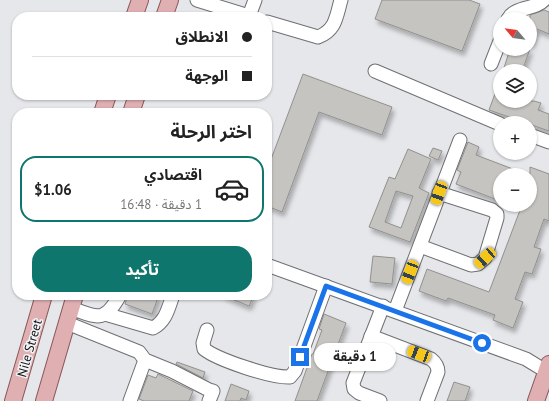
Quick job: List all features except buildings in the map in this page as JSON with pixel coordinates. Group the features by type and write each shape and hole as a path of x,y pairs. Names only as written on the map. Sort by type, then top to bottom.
{"main road":[{"path":"136,12 140,0"},
{"path":"166,12 170,0"},
{"name":"Nile Street","path":"13,401 43,300"},
{"path":"44,401 73,301"},
{"path":"536,401 548,367"}],"street":[{"path":"197,0 235,12"},
{"path":"252,12 255,0"},
{"path":"272,23 318,37 327,34 333,25 341,0"},
{"path":"517,12 540,5 544,0"},
{"path":"491,64 494,56"},
{"path":"375,71 493,121"},
{"path":"537,138 549,142"},
{"path":"395,311 460,140"},
{"path":"420,246 471,265 478,264 485,258 497,214 492,210 439,193"},
{"path":"272,267 548,367"},
{"path":"207,330 203,343 204,349 211,354 253,369 282,377 290,377 295,371 326,286"},
{"path":"73,301 96,317 104,314 112,308 117,300"},
{"path":"104,314 153,328 159,325 164,319 170,300"},
{"path":"380,401 359,393 354,389 353,383 383,306"},
{"path":"67,323 139,352 145,360 213,391 209,401"},
{"path":"371,336 431,359 435,363 438,367 438,372 427,401"},
{"path":"130,401 145,360"}],"route":[{"path":"300,357 326,286 482,343"}]}
